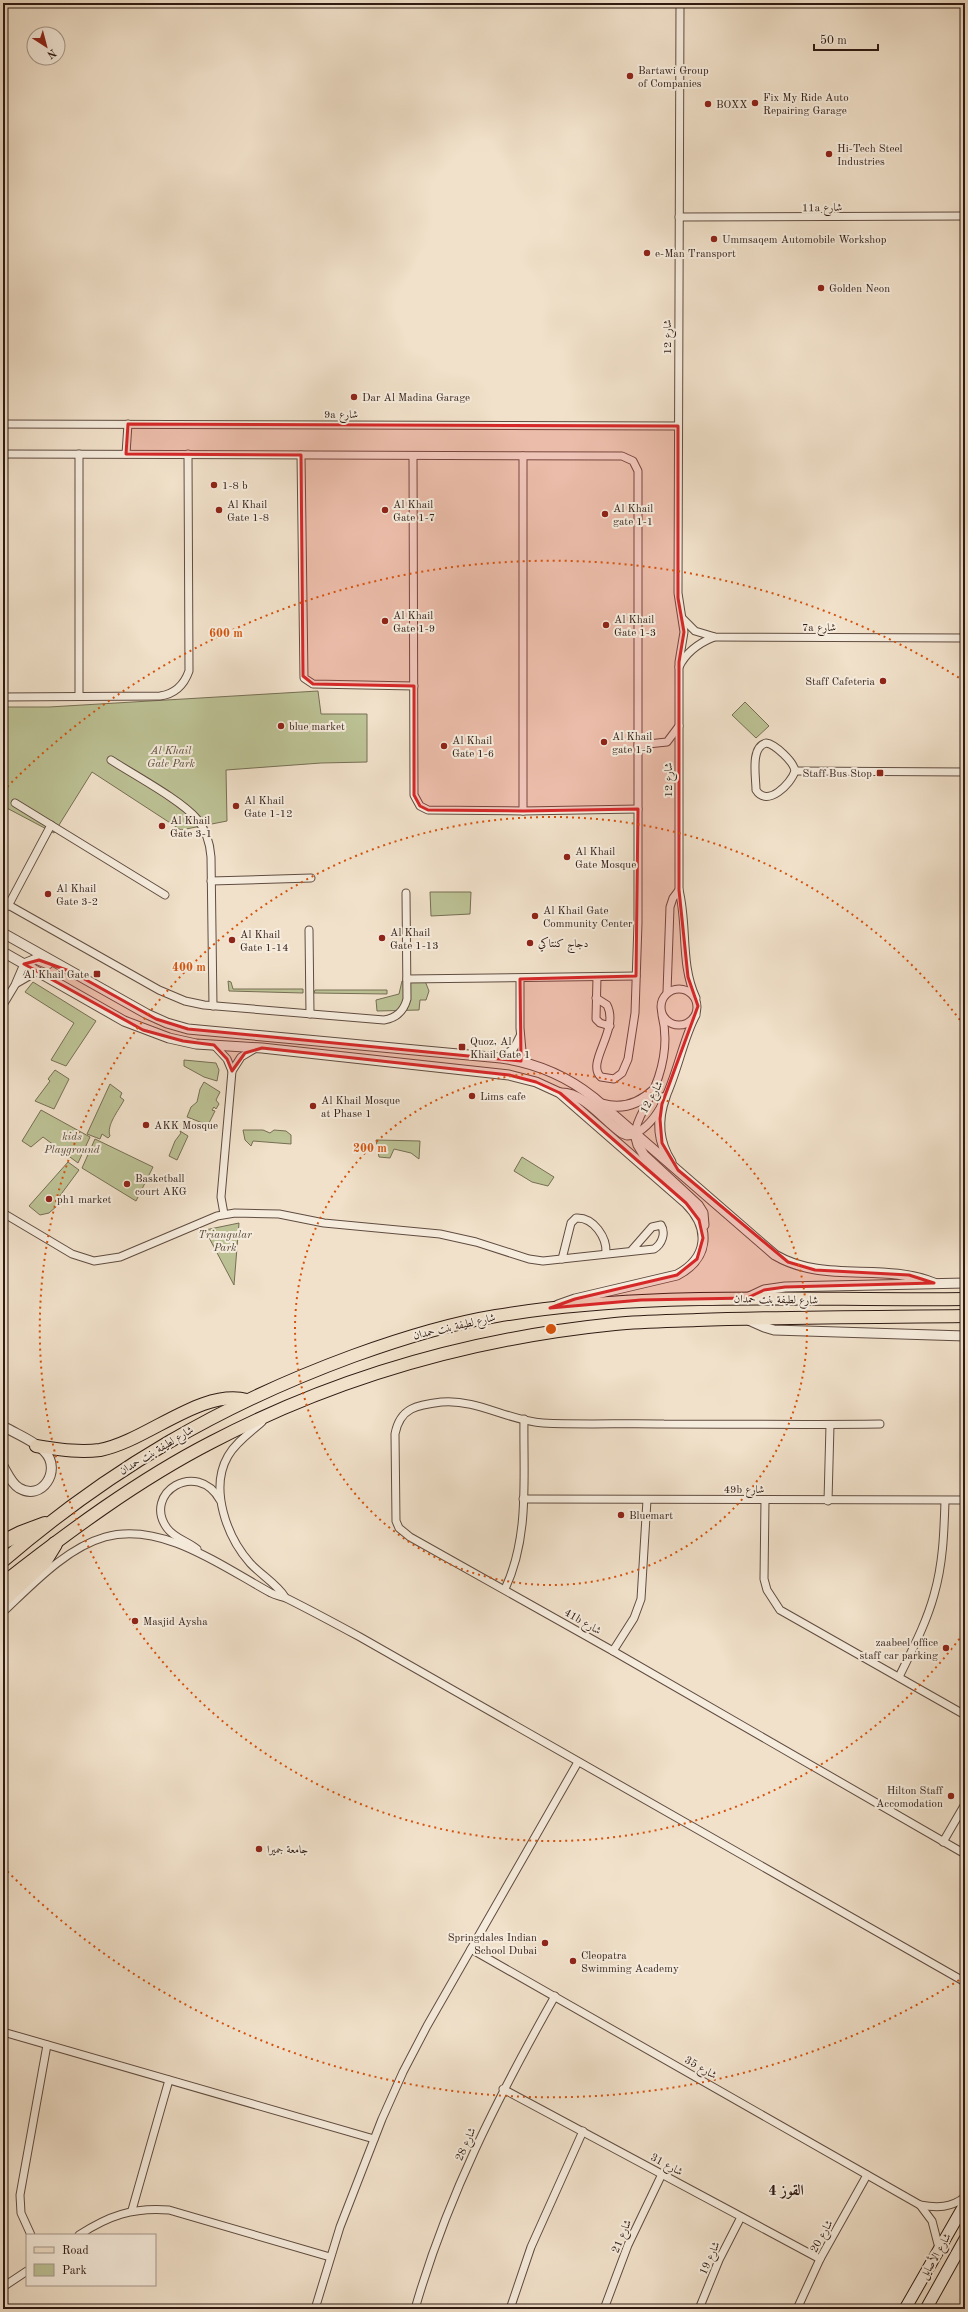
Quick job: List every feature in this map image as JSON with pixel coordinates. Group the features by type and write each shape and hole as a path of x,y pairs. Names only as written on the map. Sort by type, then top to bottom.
{"highway":[{"path":"3,1542 45,1524"},
{"path":"3,1600 44,1562 55,1544"}],"main road":[{"name":"شارع لطيفة بنت حمدان","path":"3,1561 45,1524 99,1484 148,1452 247,1400 334,1363 429,1330 489,1317 550,1308 641,1300 747,1298 962,1299"},
{"name":"شارع لطيفة بنت حمدان","path":"3,1583 55,1544 137,1487 186,1457 273,1412 412,1362 479,1345 616,1324 744,1318 964,1316"},
{"path":"36,1446 73,1451 100,1450 141,1435 213,1400 230,1397 247,1400"},
{"name":"شارع الأصايل","path":"905,2309 965,2204"},
{"name":"شارع الأصايل","path":"926,2309 965,2239"}],"street":[{"name":"شارع 12","path":"680,3 678,218 678,593 684,632 678,669 679,890 683,910 686,966 696,998"},
{"name":"11a شارع","path":"678,218 965,216"},
{"name":"9a شارع","path":"3,424 678,426"},
{"path":"126,454 128,424"},
{"path":"3,454 622,456 633,461 637,467 638,923 634,1025 630,1052 622,1073 617,1078 611,1080 599,1075 596,1064 605,1044 610,1026 609,1008 605,1002 596,998"},
{"path":"79,696 80,454"},
{"path":"3,696 165,695 176,690 187,677 188,454"},
{"path":"301,455 303,676 310,684 414,686"},
{"path":"413,456 414,795 417,803 428,810 524,812 638,809"},
{"path":"523,456 524,812"},
{"name":"7a شارع","path":"681,615 695,631 715,637 965,638"},
{"path":"678,669 696,646 715,637"},
{"path":"638,745 667,742 672,738 679,724"},
{"path":"763,744 771,744 792,764 795,771 793,776 774,796 762,796 756,790 757,749 763,744"},
{"path":"111,760 186,809 198,820 206,833 210,849 213,1006"},
{"path":"795,771 965,772"},
{"path":"15,803 165,895"},
{"path":"51,825 6,904 167,994 185,1001 213,1006 389,1019 398,1014 404,1007 407,999 406,893"},
{"path":"211,881 311,878"},
{"name":"شارع 12","path":"667,992 670,907 673,898 679,890"},
{"path":"310,930 310,1014"},
{"path":"3,932 152,1016 188,1029 520,1060 564,1077 602,1104 775,1255 788,1262 815,1270 909,1275 934,1283"},
{"path":"3,952 36,972 143,1030 182,1041 483,1072 527,1079 560,1093 570,1094 580,1098 622,1133 627,1135 635,1134"},
{"path":"24,964 39,960 72,972"},
{"path":"3,1005 15,985 24,964"},
{"path":"15,985 36,972"},
{"path":"406,979 520,979 636,976"},
{"path":"597,977 596,1019 600,1023 610,1026"},
{"path":"483,1072 511,1071 520,1060 522,1051 520,1034 520,979"},
{"path":"680,988 692,993 696,998 698,1006 696,1014 691,1021 680,1025 668,1022 662,1015 660,1007 662,999 667,992 680,988"},
{"name":"شارع 12","path":"635,1134 648,1124 665,1097 676,1072 684,1042 696,1014"},
{"name":"شارع 12","path":"635,1134 638,1120 654,1090 665,1049 666,1032 662,1015"},
{"path":"501,1058 514,1048 520,1034"},
{"path":"214,1045 227,1059 232,1071 221,1197 224,1214"},
{"path":"232,1071 241,1057 256,1048"},
{"path":"602,1104 612,1106 628,1105 642,1100 654,1090"},
{"path":"560,1093 686,1203 699,1220 703,1232"},
{"path":"665,1097 660,1120 662,1143 669,1158 678,1170"},
{"path":"550,1308 574,1299 677,1275 689,1267 697,1259 703,1243 704,1218 698,1205 644,1155 635,1134"},
{"path":"3,1212 72,1254 86,1260 103,1261 120,1257 224,1214 279,1214 324,1223 440,1234 476,1242 529,1259 543,1261 606,1253 650,1250 658,1246 664,1234 660,1225 652,1227 631,1251"},
{"path":"562,1258 571,1223 576,1218 581,1218 602,1233 606,1242 606,1253"},
{"path":"747,1298 764,1290 785,1287 965,1283"},
{"path":"744,1318 759,1326 774,1330 965,1336"},
{"name":"41b شارع","path":"880,1424 543,1423 464,1403 444,1402 413,1408 404,1414 397,1423 395,1434 395,1514 399,1528 410,1537 505,1589 965,1854"},
{"path":"273,1412 236,1446 228,1456 220,1479 222,1504 227,1523 240,1550 285,1597"},
{"path":"505,1589 518,1553 522,1528 524,1419"},
{"path":"828,1501 830,1425"},
{"path":"3,1426 44,1451 50,1459 52,1468 50,1477 45,1485 37,1490 27,1491 19,1488 3,1466"},
{"path":"222,1504 211,1488 194,1481 177,1484 170,1489 163,1500 161,1512 166,1527 176,1536 203,1554 271,1593 285,1597 360,1637 965,1982"},
{"name":"49b شارع","path":"523,1499 828,1501 965,1500"},
{"path":"613,1651 634,1618 641,1599 647,1500"},
{"path":"765,1500 764,1579 772,1601 790,1616 965,1715"},
{"path":"899,1677 923,1627 934,1596 942,1562 945,1501"},
{"path":"3,1612 67,1557 81,1547 106,1537 125,1534 144,1534 203,1554"},
{"path":"315,2309 330,2257 374,2139 414,2049 578,1762"},
{"path":"943,1842 965,1804"},
{"name":"شارع 35","path":"471,1948 920,2205 932,2221 939,2248"},
{"name":"شارع 28","path":"414,2309 435,2246 460,2182 503,2089 555,1996"},
{"path":"3,2032 374,2139"},
{"path":"30,2234 21,2213 20,2195 47,2045"},
{"path":"132,2210 169,2080"},
{"name":"شارع 31","path":"503,2089 820,2259"},
{"path":"510,2309 534,2240 582,2132"},
{"name":"شارع 21","path":"604,2309 628,2245 662,2174"},
{"name":"شارع 20","path":"797,2309 820,2259 867,2175"},
{"name":"شارع 35","path":"920,2205 943,2207 954,2204 965,2197"},
{"path":"81,2234 102,2220 132,2210 150,2208 168,2210 330,2257"},
{"name":"شارع 19","path":"699,2309 719,2260 741,2216"},
{"path":"3,2287 26,2272"}],"highlighted area":[{"path":"128,424 678,426 678,598 684,632 679,662 679,890 688,977 698,1006 662,1104 660,1119 662,1143 678,1170 788,1262 815,1270 909,1275 934,1283 785,1287 764,1290 747,1298 641,1300 550,1308 575,1299 677,1275 697,1259 703,1238 699,1220 686,1203 560,1093 536,1082 509,1075 262,1048 245,1053 232,1071 227,1059 214,1045 183,1041 143,1030 24,964 39,960 72,972 156,1019 188,1029 521,1061 520,979 636,976 638,809 523,811 428,810 420,806 414,795 414,686 313,684 303,676 301,455 126,454"}],"green space":[{"name":"Al Khail Gate Park","path":"318,691 321,714 367,714 367,762 321,763 226,770 227,821 181,830 92,772 54,833 3,806 3,707 49,707"},
{"path":"745,702 769,726 756,738 732,715"},
{"path":"430,892 471,892 470,914 431,916"},
{"path":"228,981 231,982 233,989 303,989 303,993 229,991"},
{"path":"402,981 425,981 429,991 426,1000 420,1000 419,1010 377,1011 376,1000 399,994"},
{"path":"33,982 96,1021 66,1066 51,1060 74,1023 25,992"},
{"path":"315,990 387,990 387,994 314,993"},
{"path":"184,1060 216,1063 219,1070 217,1081 204,1077 184,1066"},
{"path":"55,1070 69,1079 54,1109 35,1101 50,1081 48,1079"},
{"path":"204,1082 220,1092 216,1100 219,1104 216,1109 214,1107 212,1110 215,1111 208,1125 187,1117 191,1107 197,1102 200,1089"},
{"path":"110,1084 122,1093 120,1097 124,1100 111,1122 109,1132 110,1136 108,1138 102,1134 100,1139 87,1134"},
{"name":"kids Playground","path":"41,1110 90,1137 78,1163 43,1137 31,1147 22,1141"},
{"path":"243,1130 263,1130 270,1133 274,1130 286,1131 291,1135 291,1144 253,1141 251,1146 245,1140"},
{"path":"180,1131 188,1136 177,1160 169,1156 175,1141 181,1133"},
{"name":"Basketball court AKG","path":"95,1139 153,1167 136,1201 82,1168"},
{"path":"376,1140 420,1141 419,1159 411,1153 394,1149 390,1158 379,1157"},
{"path":"522,1157 554,1177 548,1186 532,1182 514,1171"},
{"path":"68,1162 79,1170 56,1201 58,1205 49,1213 40,1215 29,1206"},
{"name":"Triangular Park","path":"239,1223 234,1285 205,1230"}],"place":[{"name":"Bartawi Group of Companies","path":"630,76"},
{"name":"Fix My Ride Auto Repairing Garage","path":"755,103"},
{"name":"BOXX","path":"708,104"},
{"name":"Hi-Tech Steel Industries","path":"829,154"},
{"name":"Ummsaqem Automobile Workshop","path":"714,239"},
{"name":"e-Man Transport","path":"647,253"},
{"name":"Golden Neon","path":"821,288"},
{"name":"Dar Al Madina Garage","path":"354,397"},
{"name":"1-8 b","path":"214,485"},
{"name":"Al Khail Gate 1-8","path":"219,510"},
{"name":"Al Khail Gate 1-7","path":"385,510"},
{"name":"Al Khail gate 1-1","path":"605,514"},
{"name":"Al Khail Gate 1-9","path":"385,621"},
{"name":"Al Khail Gate 1-3","path":"606,625"},
{"name":"Staff Cafeteria","path":"883,681"},
{"name":"blue market","path":"281,726"},
{"name":"Al Khail gate 1-5","path":"604,742"},
{"name":"Al Khail Gate 1-6","path":"444,746"},
{"name":"Staff Bus Stop","path":"880,773"},
{"name":"Al Khail Gate 1-12","path":"236,806"},
{"name":"Al Khail Gate 3-1","path":"162,826"},
{"name":"Al Khail Gate Mosque","path":"567,857"},
{"name":"Al Khail Gate 3-2","path":"48,894"},
{"name":"Al Khail Gate Community Center","path":"535,916"},
{"name":"Al Khail Gate 1-13","path":"382,938"},
{"name":"Al Khail Gate 1-14","path":"232,940"},
{"name":"دجاج كنتاكي","path":"530,943"},
{"name":"Al Khail Gate","path":"97,974"},
{"name":"Quoz, Al Khail Gate 1","path":"462,1047"},
{"name":"Lims cafe","path":"472,1096"},
{"name":"Al Khail Mosque at Phase 1","path":"313,1106"},
{"name":"AKK Mosque","path":"146,1125"},
{"name":"Basketball court AKG","path":"127,1184"},
{"name":"ph1 market","path":"49,1199"},
{"name":"Bluemart","path":"621,1515"},
{"name":"Masjid Aysha","path":"135,1621"},
{"name":"zaabeel office staff car parking","path":"946,1648"},
{"name":"Hilton Staff Accomodation","path":"951,1796"},
{"name":"جامعة جميرا","path":"259,1849"},
{"name":"Springdales Indian School Dubai","path":"545,1943"},
{"name":"Cleopatra Swimming Academy","path":"573,1961"}],"district":[{"name":"القوز 4","path":"786,2190"}]}
